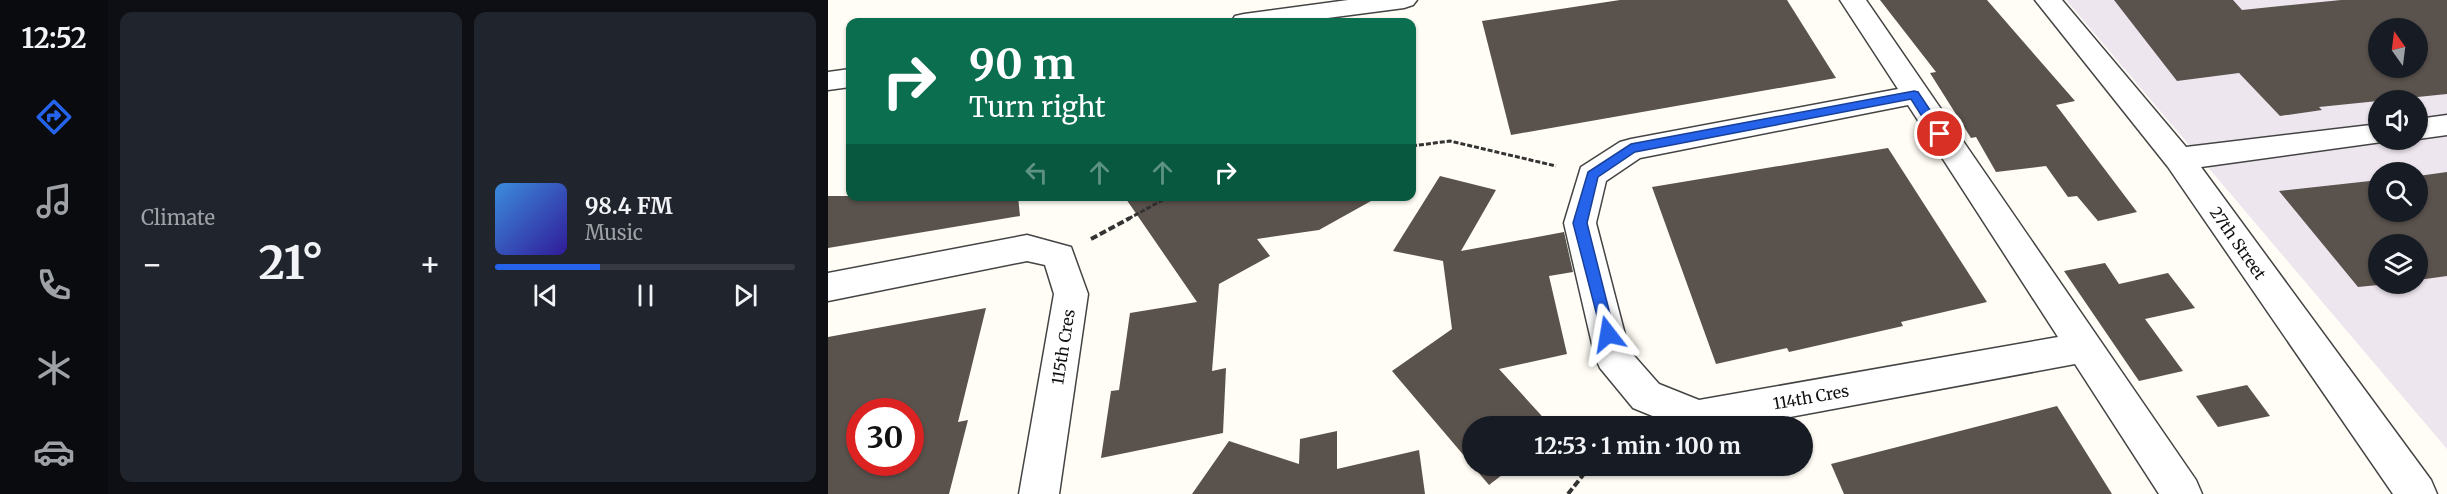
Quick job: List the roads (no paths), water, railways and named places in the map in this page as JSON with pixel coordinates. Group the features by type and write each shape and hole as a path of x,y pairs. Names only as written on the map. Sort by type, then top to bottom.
{"street":[{"path":"1273,18 1404,0"},
{"path":"1853,0 2082,348 2182,494"},
{"name":"27th Street","path":"2048,0 2179,159 2417,494"},
{"path":"828,81 846,79"},
{"name":"114th Cres","path":"1914,95 1631,149 1592,175 1580,223 1613,357 1646,396 1698,417 2082,348"},
{"path":"2428,128 2447,125"},
{"path":"2179,159 2368,135"},
{"name":"115th Cres","path":"828,286 1027,248 1059,256 1071,294 1039,494"}]}
